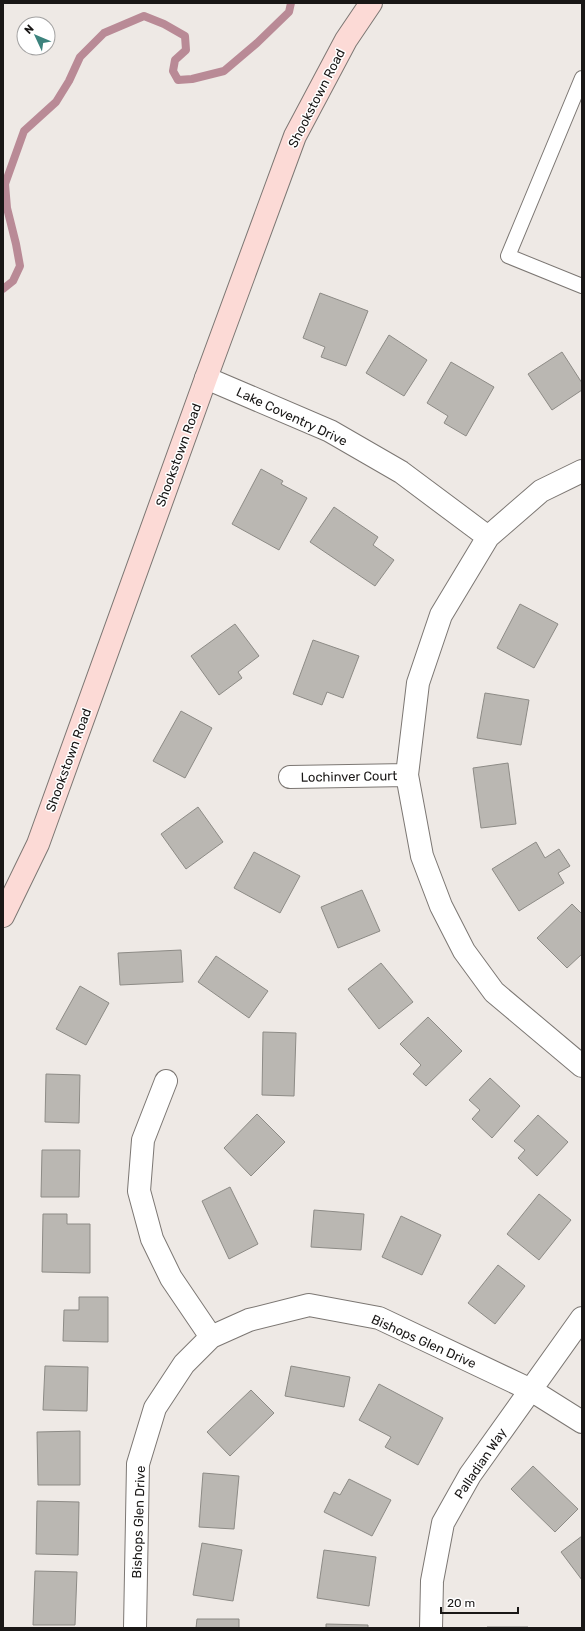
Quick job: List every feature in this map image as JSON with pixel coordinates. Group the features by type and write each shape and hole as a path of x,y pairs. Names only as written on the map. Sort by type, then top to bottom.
{"street":[{"name":"Shookstown Road","path":"3,916 38,844 295,136 346,40 371,3"},
{"name":"Lake Coventry Drive","path":"206,378 337,435 402,472 488,537"},
{"path":"582,471 541,491 488,537 442,616 418,683 407,775 422,856 441,906 464,951 494,992 582,1066"},
{"name":"Lochinver Court","path":"290,777 407,775"},
{"path":"166,1081 143,1140 139,1191 152,1239 171,1278 211,1337"},
{"name":"Bishops Glen Drive","path":"135,1628 138,1464 155,1408 184,1364 211,1337 249,1320 309,1305 378,1318 531,1390 582,1422"},
{"name":"Palladian Way","path":"431,1628 432,1581 443,1523 470,1475 582,1318"}],"lane":[{"path":"582,78 508,256 582,286"}],"building":[{"path":"320,293 368,311 346,366 321,357 325,347 303,338"},
{"path":"389,335 427,360 404,396 366,373"},
{"path":"562,352 582,383 582,390 552,410 528,374"},
{"path":"451,362 494,387 466,436 444,423 448,416 427,403"},
{"path":"261,469 283,481 281,484 307,498 279,550 232,524"},
{"path":"334,507 378,537 373,545 394,560 375,586 310,542"},
{"path":"520,604 558,624 534,668 497,648"},
{"path":"235,624 259,656 238,672 242,678 219,695 191,656"},
{"path":"313,640 359,656 343,698 327,692 322,705 293,694"},
{"path":"485,693 529,700 521,745 477,738"},
{"path":"181,711 212,728 185,778 153,761"},
{"path":"508,763 516,824 481,828 473,768"},
{"path":"198,807 223,842 186,869 161,834"},
{"path":"536,842 545,858 559,849 570,866 558,873 564,883 519,911 492,869"},
{"path":"254,852 300,876 280,913 234,888"},
{"path":"362,890 380,931 338,948 321,907"},
{"path":"572,904 582,914 582,954 567,968 537,938"},
{"path":"181,950 183,982 120,985 118,953"},
{"path":"216,956 268,991 249,1018 198,982"},
{"path":"381,963 413,1002 379,1029 348,989"},
{"path":"80,986 109,1003 86,1045 56,1029"},
{"path":"428,1017 462,1051 426,1086 413,1074 421,1065 400,1044"},
{"path":"263,1032 296,1033 294,1096 262,1095"},
{"path":"46,1074 80,1075 79,1123 45,1122"},
{"path":"490,1078 520,1106 492,1138 472,1119 480,1110 469,1100"},
{"path":"257,1114 285,1142 251,1176 224,1148"},
{"path":"538,1115 568,1142 537,1176 518,1158 525,1150 514,1141"},
{"path":"42,1150 80,1150 79,1197 41,1197"},
{"path":"230,1187 258,1244 229,1259 202,1201"},
{"path":"539,1194 571,1220 539,1260 507,1234"},
{"path":"314,1210 364,1214 361,1250 311,1247"},
{"path":"43,1214 67,1214 67,1224 90,1224 90,1273 42,1272"},
{"path":"401,1216 441,1235 422,1275 382,1257"},
{"path":"498,1265 525,1286 495,1324 468,1303"},
{"path":"79,1297 108,1297 108,1342 63,1341 64,1310 79,1310"},
{"path":"45,1366 88,1367 87,1411 43,1410"},
{"path":"291,1366 350,1377 344,1407 285,1396"},
{"path":"379,1384 443,1418 418,1465 385,1447 391,1437 359,1420"},
{"path":"251,1390 274,1413 230,1456 207,1432"},
{"path":"80,1431 80,1485 38,1485 37,1432"},
{"path":"533,1466 578,1509 555,1532 511,1489"},
{"path":"203,1473 239,1476 234,1529 199,1527"},
{"path":"349,1479 391,1500 372,1536 324,1512 334,1492 340,1495"},
{"path":"37,1501 79,1502 78,1555 36,1554"},
{"path":"582,1536 582,1580 561,1552"},
{"path":"202,1543 242,1550 233,1601 193,1595"},
{"path":"324,1550 376,1557 369,1606 317,1598"},
{"path":"35,1571 77,1572 75,1625 33,1625"},
{"path":"197,1619 239,1619 239,1628 196,1628"},
{"path":"326,1624 368,1625 368,1628 326,1628"},
{"path":"528,1627 528,1628 487,1628"}],"waterway":[{"path":"3,289 13,281 20,266 7,208 5,184 24,131 56,102 69,81 80,57 104,33 144,16 164,24 185,36 186,50 175,60 173,71 178,80 192,79 224,71 257,43 289,12 291,3"}]}
